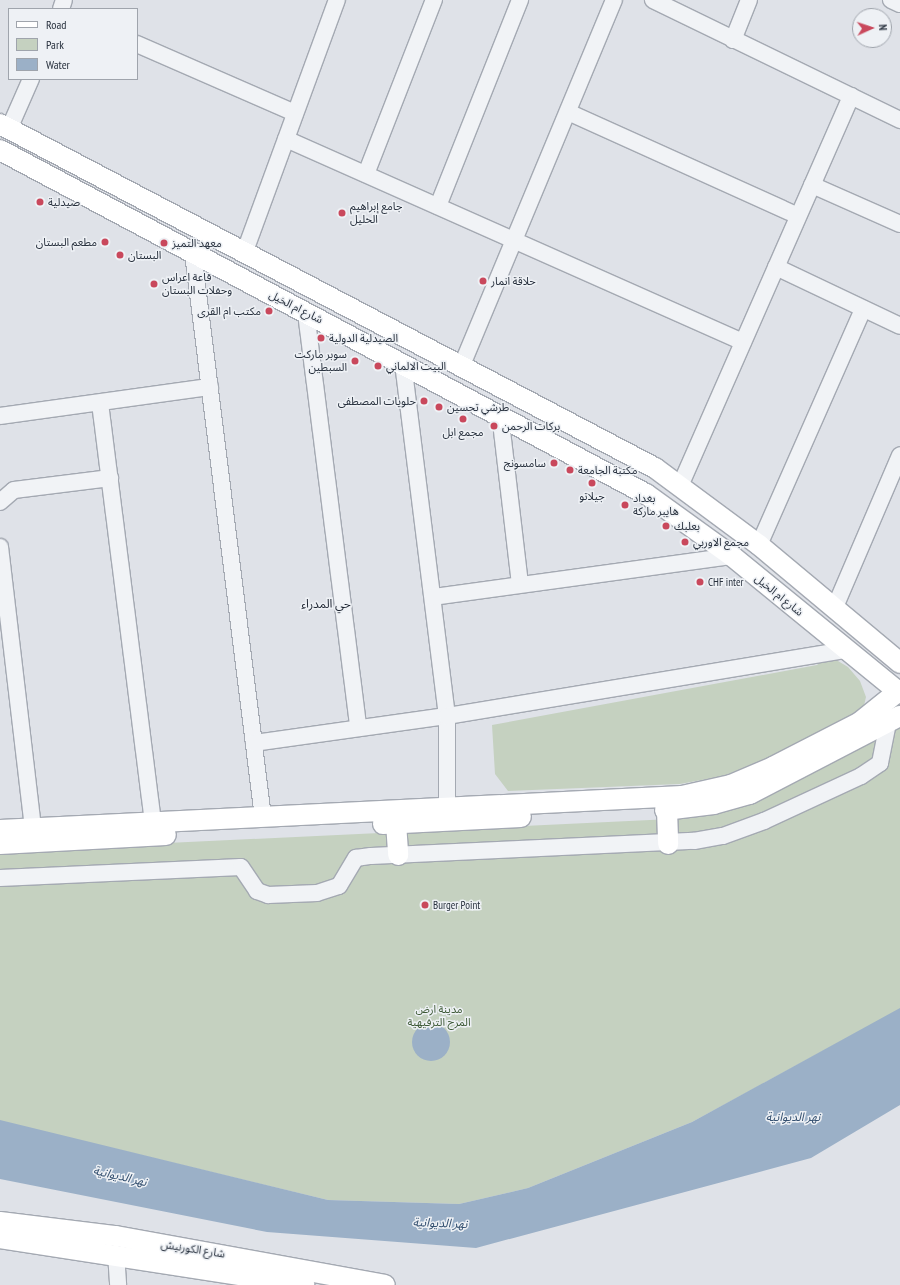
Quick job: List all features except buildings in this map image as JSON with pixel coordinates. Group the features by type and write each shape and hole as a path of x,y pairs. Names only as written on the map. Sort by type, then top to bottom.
{"main road":[{"path":"5,126 607,441 680,486 759,545 835,607 900,663"},
{"name":"شارع ام الخيل","path":"0,150 306,313 500,414 646,494 732,556 846,650 899,691"},
{"path":"865,665 875,691 873,710 867,717"},
{"path":"0,830 446,806 660,798 706,791 731,785 773,767 867,717 899,691"},
{"path":"0,844 667,810 714,804 750,794 897,718"},
{"path":"667,810 668,844"},
{"path":"396,823 398,855"},
{"name":"شارع الكورنيش","path":"0,1222 116,1236 359,1282 385,1285"},
{"name":"شارع الكورنيش","path":"0,1238 116,1254 304,1285"}],"street":[{"path":"366,174 434,0"},
{"path":"438,206 520,0"},
{"path":"462,365 614,0"},
{"path":"653,0 900,120"},
{"path":"734,40 749,0"},
{"path":"891,0 900,4"},
{"path":"245,251 334,1"},
{"path":"138,44 295,113"},
{"path":"5,126 30,80"},
{"path":"680,486 851,96"},
{"path":"568,112 798,216"},
{"path":"286,139 743,342"},
{"path":"812,185 900,224"},
{"path":"193,253 263,816"},
{"path":"776,267 900,326"},
{"path":"759,545 863,309"},
{"path":"306,313 358,727"},
{"path":"403,363 448,716 446,806"},
{"path":"0,416 210,387"},
{"path":"100,403 153,822"},
{"path":"500,414 520,584"},
{"path":"835,607 900,455"},
{"path":"0,502 14,490 110,478"},
{"path":"0,547 33,828"},
{"path":"433,597 732,556"},
{"path":"852,623 900,650"},
{"path":"254,743 358,727 448,716 846,650"},
{"path":"0,878 241,867 257,891 268,895 317,893 339,886 356,858 668,844 724,836 840,788 880,763 897,718"},
{"path":"116,1254 118,1285"}],"green space":[{"path":"828,655 848,667 860,681 866,697 863,710 767,759 723,776 680,784 508,791 495,774 492,725 817,665"},
{"name":"مدينة ارض المرح الترفيهية","path":"900,723 900,1009 692,1122 528,1188 459,1204 328,1200 0,1121 0,851 692,818 717,813"}],"water":[{"name":"نهر الديوانية","path":"900,1008 900,1105 811,1158 476,1248 267,1232 0,1179 0,1120 328,1200 459,1204 528,1188 692,1122"},
{"path":"427,1023 435,1023 442,1026 447,1031 450,1042 447,1053 442,1058 435,1061 427,1061 420,1058 415,1053 412,1046 412,1038 415,1031 420,1026"}],"place":[{"name":"صيدلية","path":"40,202"},
{"name":"جامع إبراهيم الخليل","path":"342,213"},
{"name":"مطعم البستان","path":"105,242"},
{"name":"معهد التميز","path":"164,243"},
{"name":"البستان","path":"120,255"},
{"name":"حلاقة انمار","path":"483,281"},
{"name":"قاعة اعراس وحفلات البستان","path":"154,284"},
{"name":"مكتب ام القرى","path":"269,311"},
{"name":"الصيدلية الدولية","path":"321,338"},
{"name":"سوبر ماركت السبطين","path":"355,361"},
{"name":"البيت الالماني","path":"378,366"},
{"name":"حلويات المصطفى","path":"424,401"},
{"name":"طرشي تحسين","path":"439,407"},
{"name":"مجمع ابل","path":"463,419"},
{"name":"بركات الرحمن","path":"494,426"},
{"name":"سامسونج","path":"554,463"},
{"name":"مكتبة الجامعة","path":"570,470"},
{"name":"جيلاتو","path":"592,483"},
{"name":"بغداد هايبر ماركة","path":"625,505"},
{"name":"بعلبك","path":"666,526"},
{"name":"مجمع الاوربي","path":"685,542"},
{"name":"CHF inter","path":"700,582"},
{"name":"Burger Point","path":"425,905"}],"district":[{"name":"حي المدراء","path":"326,604"}]}
